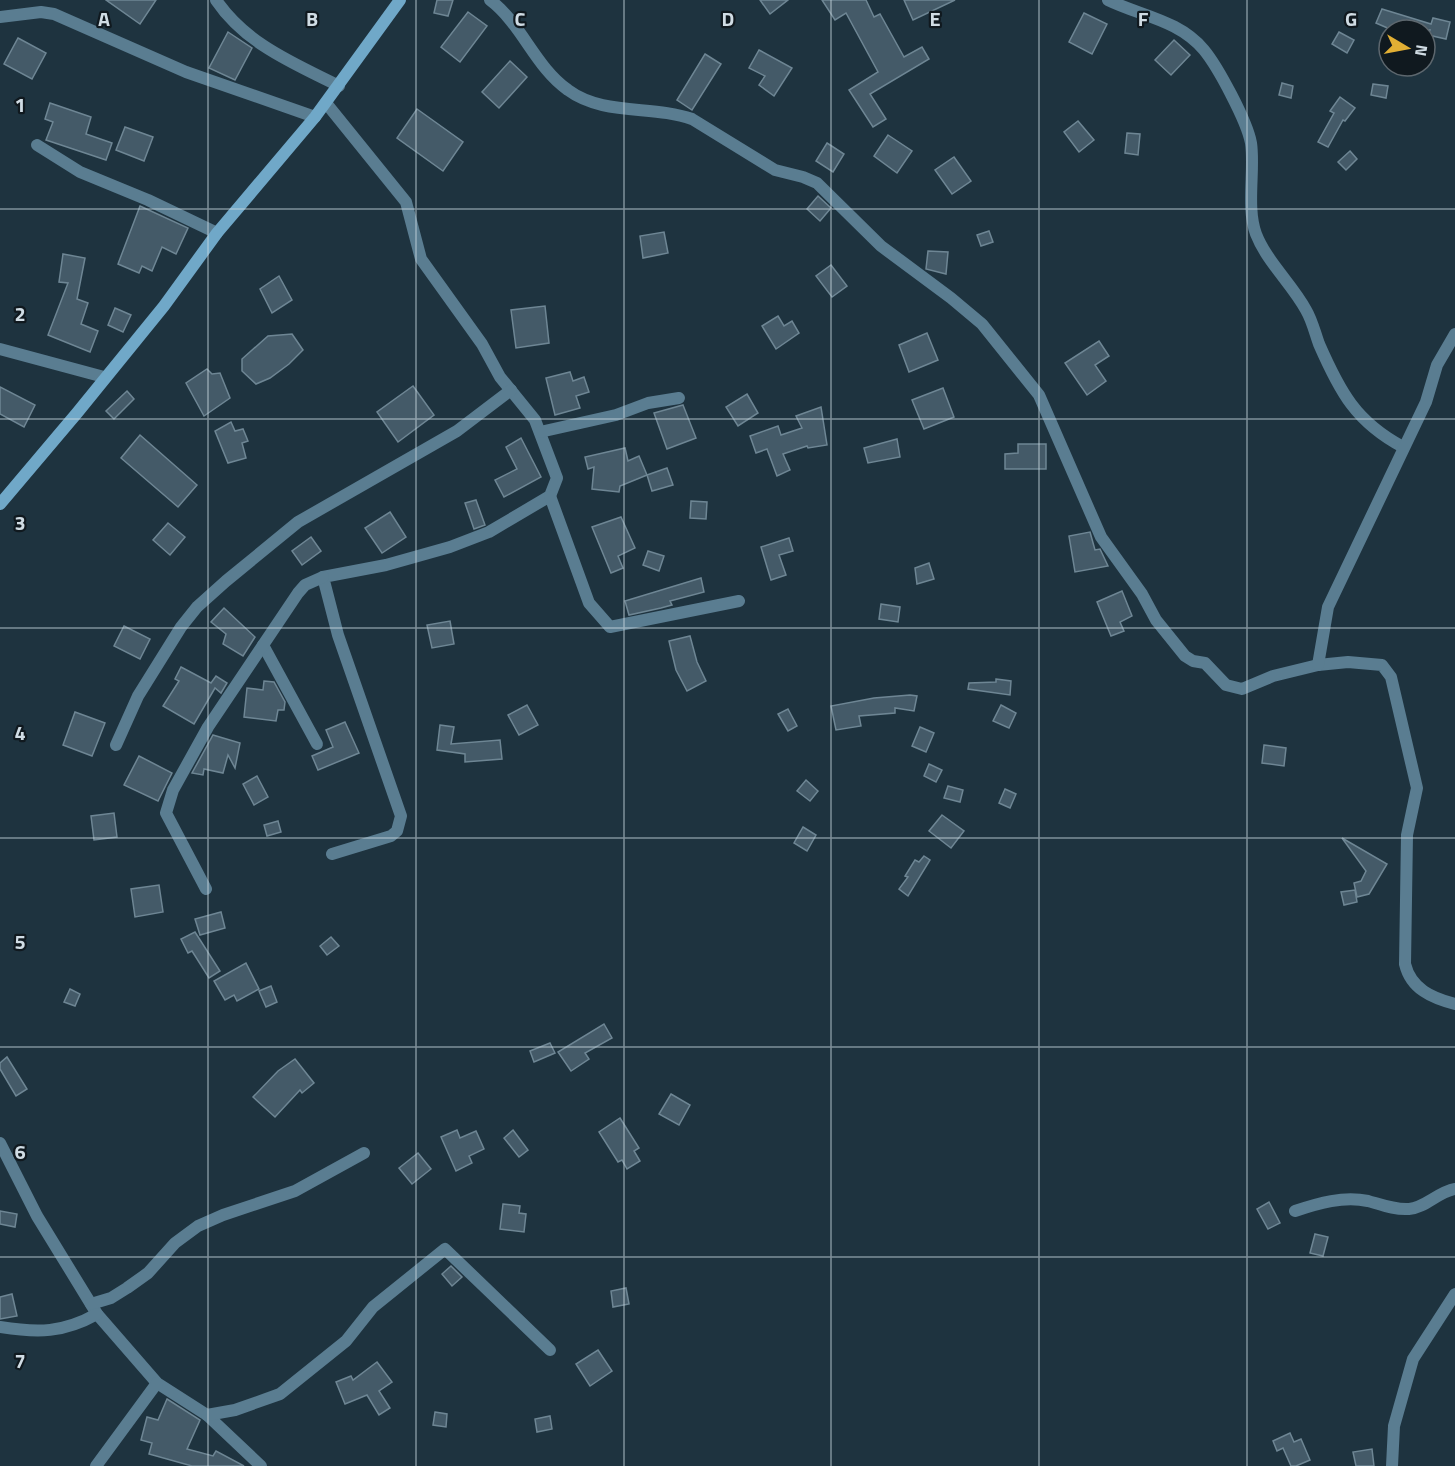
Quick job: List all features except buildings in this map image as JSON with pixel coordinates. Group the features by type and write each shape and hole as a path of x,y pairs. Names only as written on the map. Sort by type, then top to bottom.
{"street":[{"path":"216,0 226,15 252,39 339,86"},
{"path":"0,504 77,414 104,377 164,306 217,233 315,117 400,0"},
{"path":"490,0 502,9 537,56 568,91 603,104 679,114 734,142 770,167 817,183 881,246 982,324 1040,395 1101,537 1142,594 1156,620 1185,656 1193,661 1205,663 1226,685 1242,689 1273,676 1318,665 1348,662 1382,665 1391,677 1417,788 1407,835 1405,964 1414,983 1437,1000 1455,1004"},
{"path":"1108,0 1148,14 1184,31 1204,50 1238,108 1251,142 1256,233 1282,278 1306,310 1342,391 1360,418 1379,434 1403,447"},
{"path":"0,17 41,12 54,14 186,72 315,117"},
{"path":"206,889 166,813 172,790 208,727 305,585 323,578 386,565 450,548 489,532 550,496 558,478 530,412 511,390 482,344 421,259 406,202 326,103"},
{"path":"37,146 80,172 148,200 217,233"},
{"path":"1318,665 1328,607 1426,402 1437,365 1455,334"},
{"path":"0,349 104,377"},
{"path":"116,745 138,696 165,652 189,616 211,594 298,522 457,431 511,390"},
{"path":"540,432 616,415 648,403 679,398"},
{"path":"550,496 589,603 610,627 739,601"},
{"path":"323,578 338,635 401,816 397,831 391,836 332,854"},
{"path":"263,645 317,744"},
{"path":"0,1143 37,1216 94,1309 157,1383 207,1415 261,1466"},
{"path":"0,1327 26,1331 75,1326 94,1309 148,1273 175,1243 198,1226 223,1215 295,1191 364,1153"},
{"path":"1295,1211 1333,1200 1355,1199 1386,1207 1414,1209 1444,1191 1455,1189"},
{"path":"207,1415 246,1407 280,1394 346,1341 373,1307 445,1249 550,1350"},
{"path":"1392,1466 1394,1426 1413,1359 1455,1294"},
{"path":"96,1466 157,1383"}]}
